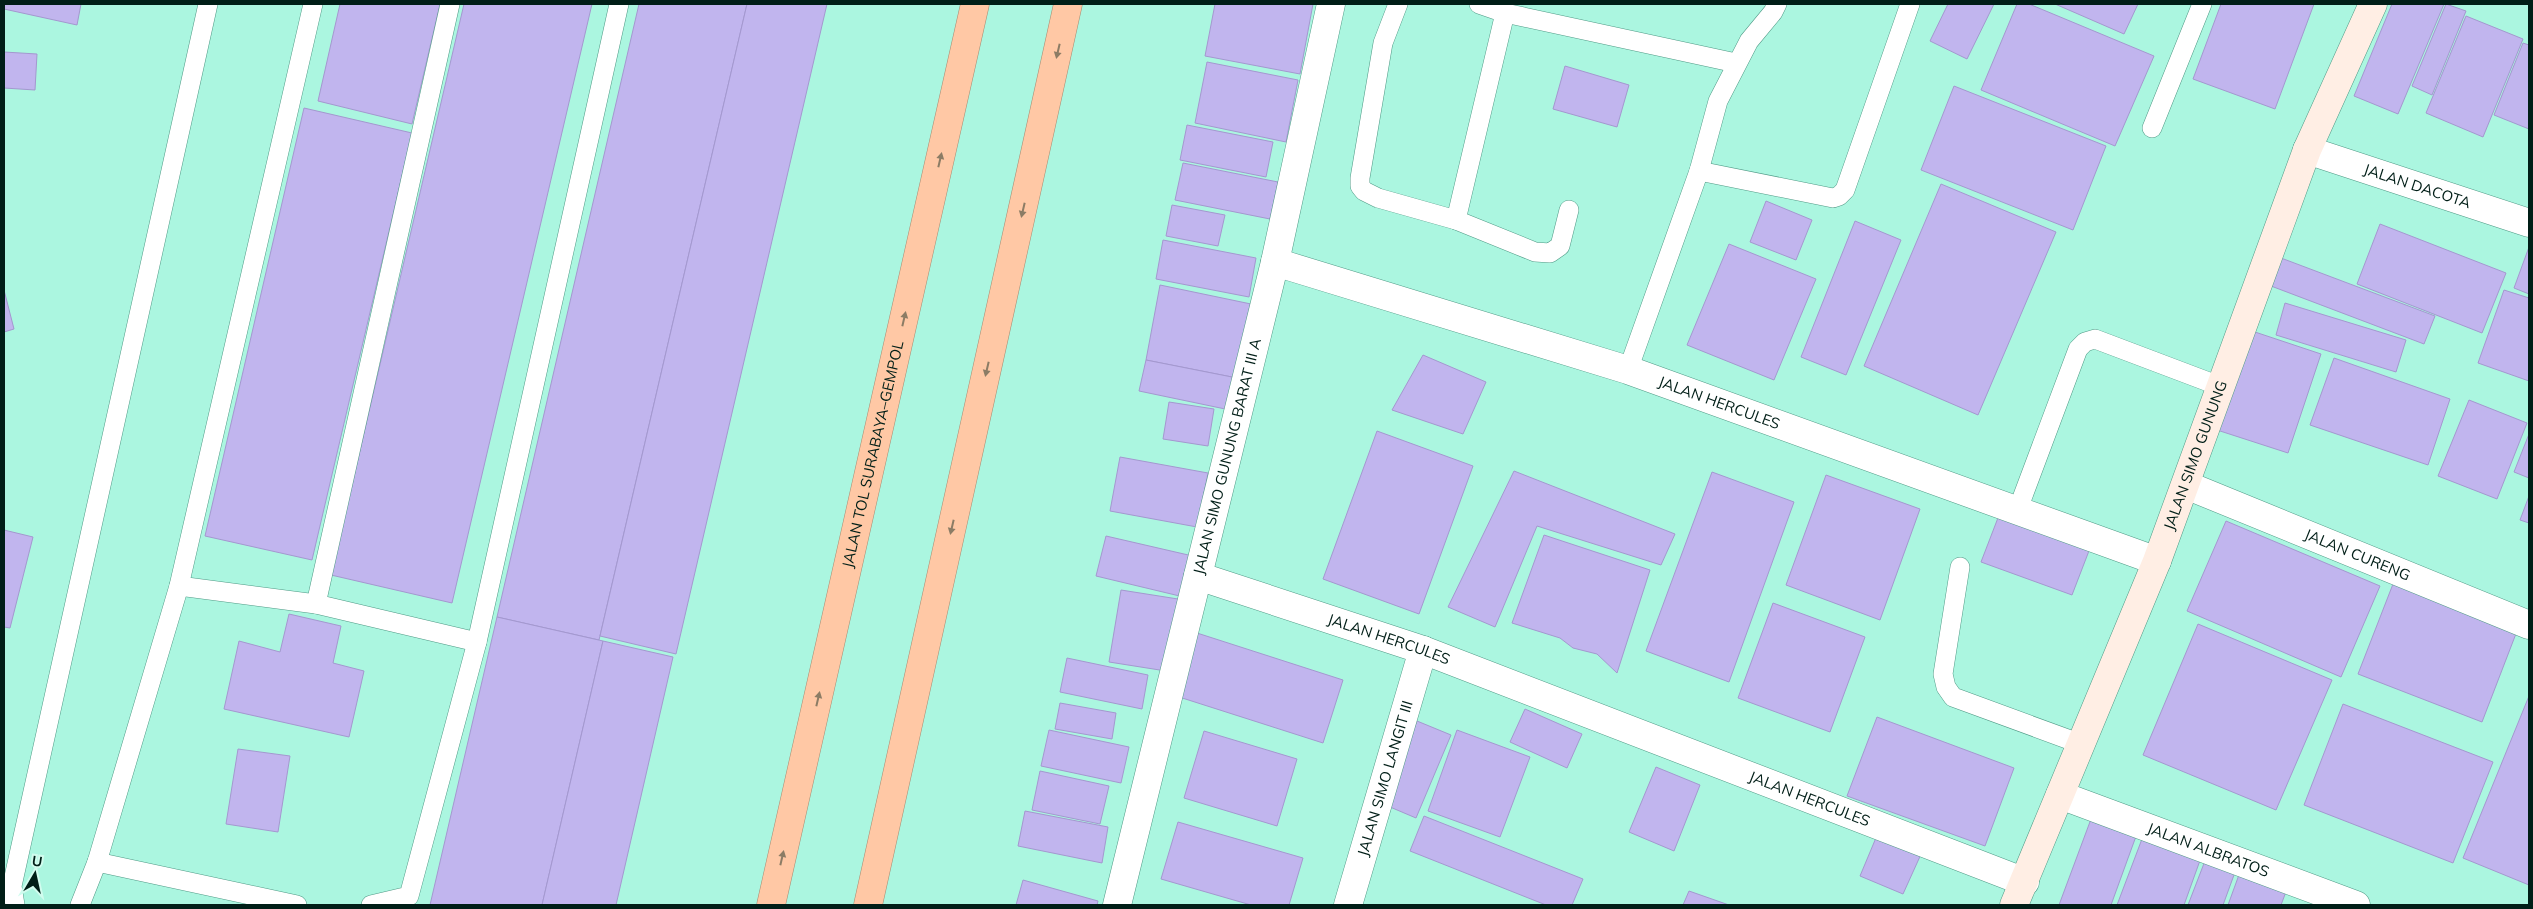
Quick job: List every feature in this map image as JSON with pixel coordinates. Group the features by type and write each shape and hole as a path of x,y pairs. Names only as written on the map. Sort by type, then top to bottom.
{"highway":[{"name":"JALAN TOL SURABAYA–GEMPOL","path":"771,905 975,4"},
{"path":"868,905 1068,4"}],"main road":[{"name":"JALAN SIMO GUNUNG","path":"2020,893 2157,561 2307,150 2373,4"}],"street":[{"name":"JALAN SIMO GUNUNG BARAT III A","path":"1117,905 1275,262 1330,4"},
{"name":"JALAN DACOTA","path":"2307,150 2529,223"},
{"name":"JALAN HERCULES","path":"1275,262 1628,370 2018,509 2157,561"},
{"name":"JALAN CURENG","path":"2186,485 2529,625"},
{"name":"JALAN HERCULES","path":"1198,576 1423,650 2020,893"},
{"name":"JALAN SIMO LANGIT III","path":"1348,905 1423,650"},
{"name":"JALAN ALBRATOS","path":"2060,795 2356,905"}],"lane":[{"path":"15,905 12,886 208,4"},
{"path":"80,905 97,862 179,586 313,4"},
{"path":"316,604 450,4"},
{"path":"371,905 409,896 477,642 619,4"},
{"path":"1398,4 1383,43 1360,186 1364,191 1378,198 1456,220 1536,252 1550,253 1560,246 1569,210"},
{"path":"1479,4 1505,13 1736,62"},
{"path":"1628,370 1699,171 1718,102 1736,62 1748,41 1773,12 1777,4"},
{"path":"1699,171 1833,198 1839,196 1845,190 1910,4"},
{"path":"2152,128 2202,4"},
{"path":"1456,220 1505,13"},
{"path":"2018,509 2078,349 2084,342 2095,339 2222,387"},
{"path":"1960,567 1942,674 1946,687 1953,697 2081,744"},
{"path":"179,586 316,604 477,642"},
{"path":"97,862 297,905"}],"building":[{"path":"4,4 81,4 77,25 4,9"},
{"path":"340,4 440,4 412,124 318,101"},
{"path":"464,4 592,4 452,603 331,575"},
{"path":"639,4 747,4 599,640 497,617"},
{"path":"747,4 827,4 676,654 600,636"},
{"path":"1215,4 1313,4 1300,74 1205,56"},
{"path":"1948,4 1994,4 1967,59 1930,41"},
{"path":"2017,4 2029,4 2154,56 2115,146 1981,90"},
{"path":"2055,4 2138,4 2124,34"},
{"path":"2221,4 2314,4 2275,109 2193,79"},
{"path":"2392,4 2444,4 2398,114 2354,96"},
{"path":"2446,4 2466,11 2432,95 2412,86"},
{"path":"2466,16 2523,39 2483,137 2426,113"},
{"path":"2523,43 2529,45 2529,129 2494,115"},
{"path":"4,52 37,54 35,90 4,88"},
{"path":"1207,62 1298,80 1286,142 1195,123"},
{"path":"1565,66 1629,85 1617,127 1553,109"},
{"path":"1954,86 2106,146 2073,230 1921,170"},
{"path":"304,108 412,133 312,560 205,536"},
{"path":"1187,125 1273,142 1266,177 1180,160"},
{"path":"1183,163 1278,182 1270,219 1175,200"},
{"path":"1941,184 2056,232 1978,415 1864,366"},
{"path":"1766,201 1812,220 1796,260 1750,242"},
{"path":"1172,205 1225,215 1218,246 1166,236"},
{"path":"1855,221 1901,240 1846,375 1801,357"},
{"path":"2380,224 2506,273 2482,333 2357,284"},
{"path":"1163,240 1256,258 1249,297 1156,279"},
{"path":"1729,244 1816,279 1774,380 1687,345"},
{"path":"2529,247 2529,294 2514,288"},
{"path":"2281,258 2435,316 2424,344 2271,286"},
{"path":"1160,285 1251,304 1237,378 1146,360"},
{"path":"4,290 14,329 4,332"},
{"path":"2504,290 2529,298 2529,381 2478,363"},
{"path":"2285,303 2406,340 2396,372 2276,335"},
{"path":"2249,330 2321,354 2288,453 2217,430"},
{"path":"1423,355 1486,382 1463,434 1392,410"},
{"path":"2334,358 2450,399 2428,465 2310,425"},
{"path":"1146,360 1237,378 1230,410 1139,391"},
{"path":"2469,400 2527,423 2497,499 2438,476"},
{"path":"1169,402 1214,409 1208,446 1163,439"},
{"path":"1377,431 1473,466 1419,614 1323,579"},
{"path":"2529,434 2529,478 2514,472"},
{"path":"1120,457 1208,473 1197,527 1110,511"},
{"path":"1514,471 1675,534 1661,565 1537,526 1495,627 1448,607"},
{"path":"1712,472 1794,502 1729,682 1646,651"},
{"path":"1826,475 1920,509 1880,620 1786,585"},
{"path":"2529,496 2529,523 2520,520"},
{"path":"2001,510 2092,543 2072,595 1981,562"},
{"path":"2226,521 2380,586 2341,677 2187,611"},
{"path":"4,530 33,537 10,628 4,627"},
{"path":"1544,535 1650,570 1617,673 1597,654 1573,648 1560,638 1512,623"},
{"path":"1106,536 1197,557 1188,598 1096,576"},
{"path":"2393,584 2517,631 2482,722 2358,674"},
{"path":"1121,590 1178,599 1166,671 1109,662"},
{"path":"1773,603 1865,637 1830,732 1738,698"},
{"path":"289,614 341,626 333,663 364,671 349,737 224,709 239,641 280,652"},
{"path":"497,617 603,641 542,905 430,905"},
{"path":"2198,624 2332,680 2276,810 2143,755"},
{"path":"1197,633 1343,680 1323,743 1176,696"},
{"path":"603,641 673,657 616,905 542,905"},
{"path":"1067,658 1148,675 1142,709 1060,692"},
{"path":"2529,696 2529,885 2463,858"},
{"path":"1060,703 1116,713 1112,739 1055,729"},
{"path":"2343,704 2493,762 2453,863 2304,805"},
{"path":"1525,709 1582,734 1567,768 1510,742"},
{"path":"1877,717 2014,768 1985,846 1847,796"},
{"path":"1417,721 1451,735 1416,818 1383,804"},
{"path":"1049,730 1129,747 1121,783 1041,766"},
{"path":"1457,730 1530,757 1500,837 1428,811"},
{"path":"1204,731 1297,759 1277,826 1184,798"},
{"path":"238,749 290,756 278,832 226,824"},
{"path":"1656,767 1700,785 1674,851 1629,832"},
{"path":"1040,771 1109,786 1100,824 1032,810"},
{"path":"1025,811 1108,827 1102,863 1018,846"},
{"path":"2094,811 2139,828 2111,905 2059,905"},
{"path":"1424,816 1583,879 1572,905 1546,905 1410,851"},
{"path":"1178,822 1303,858 1289,905 1251,905 1161,879"},
{"path":"2145,831 2203,852 2184,905 2117,905"},
{"path":"1878,833 1922,852 1903,894 1860,876"},
{"path":"2208,853 2238,864 2223,905 2188,905"},
{"path":"2240,872 2287,889 2281,905 2228,905"},
{"path":"1023,880 1098,901 1097,905 1016,905"},
{"path":"1689,891 1729,905 1683,905"}]}
